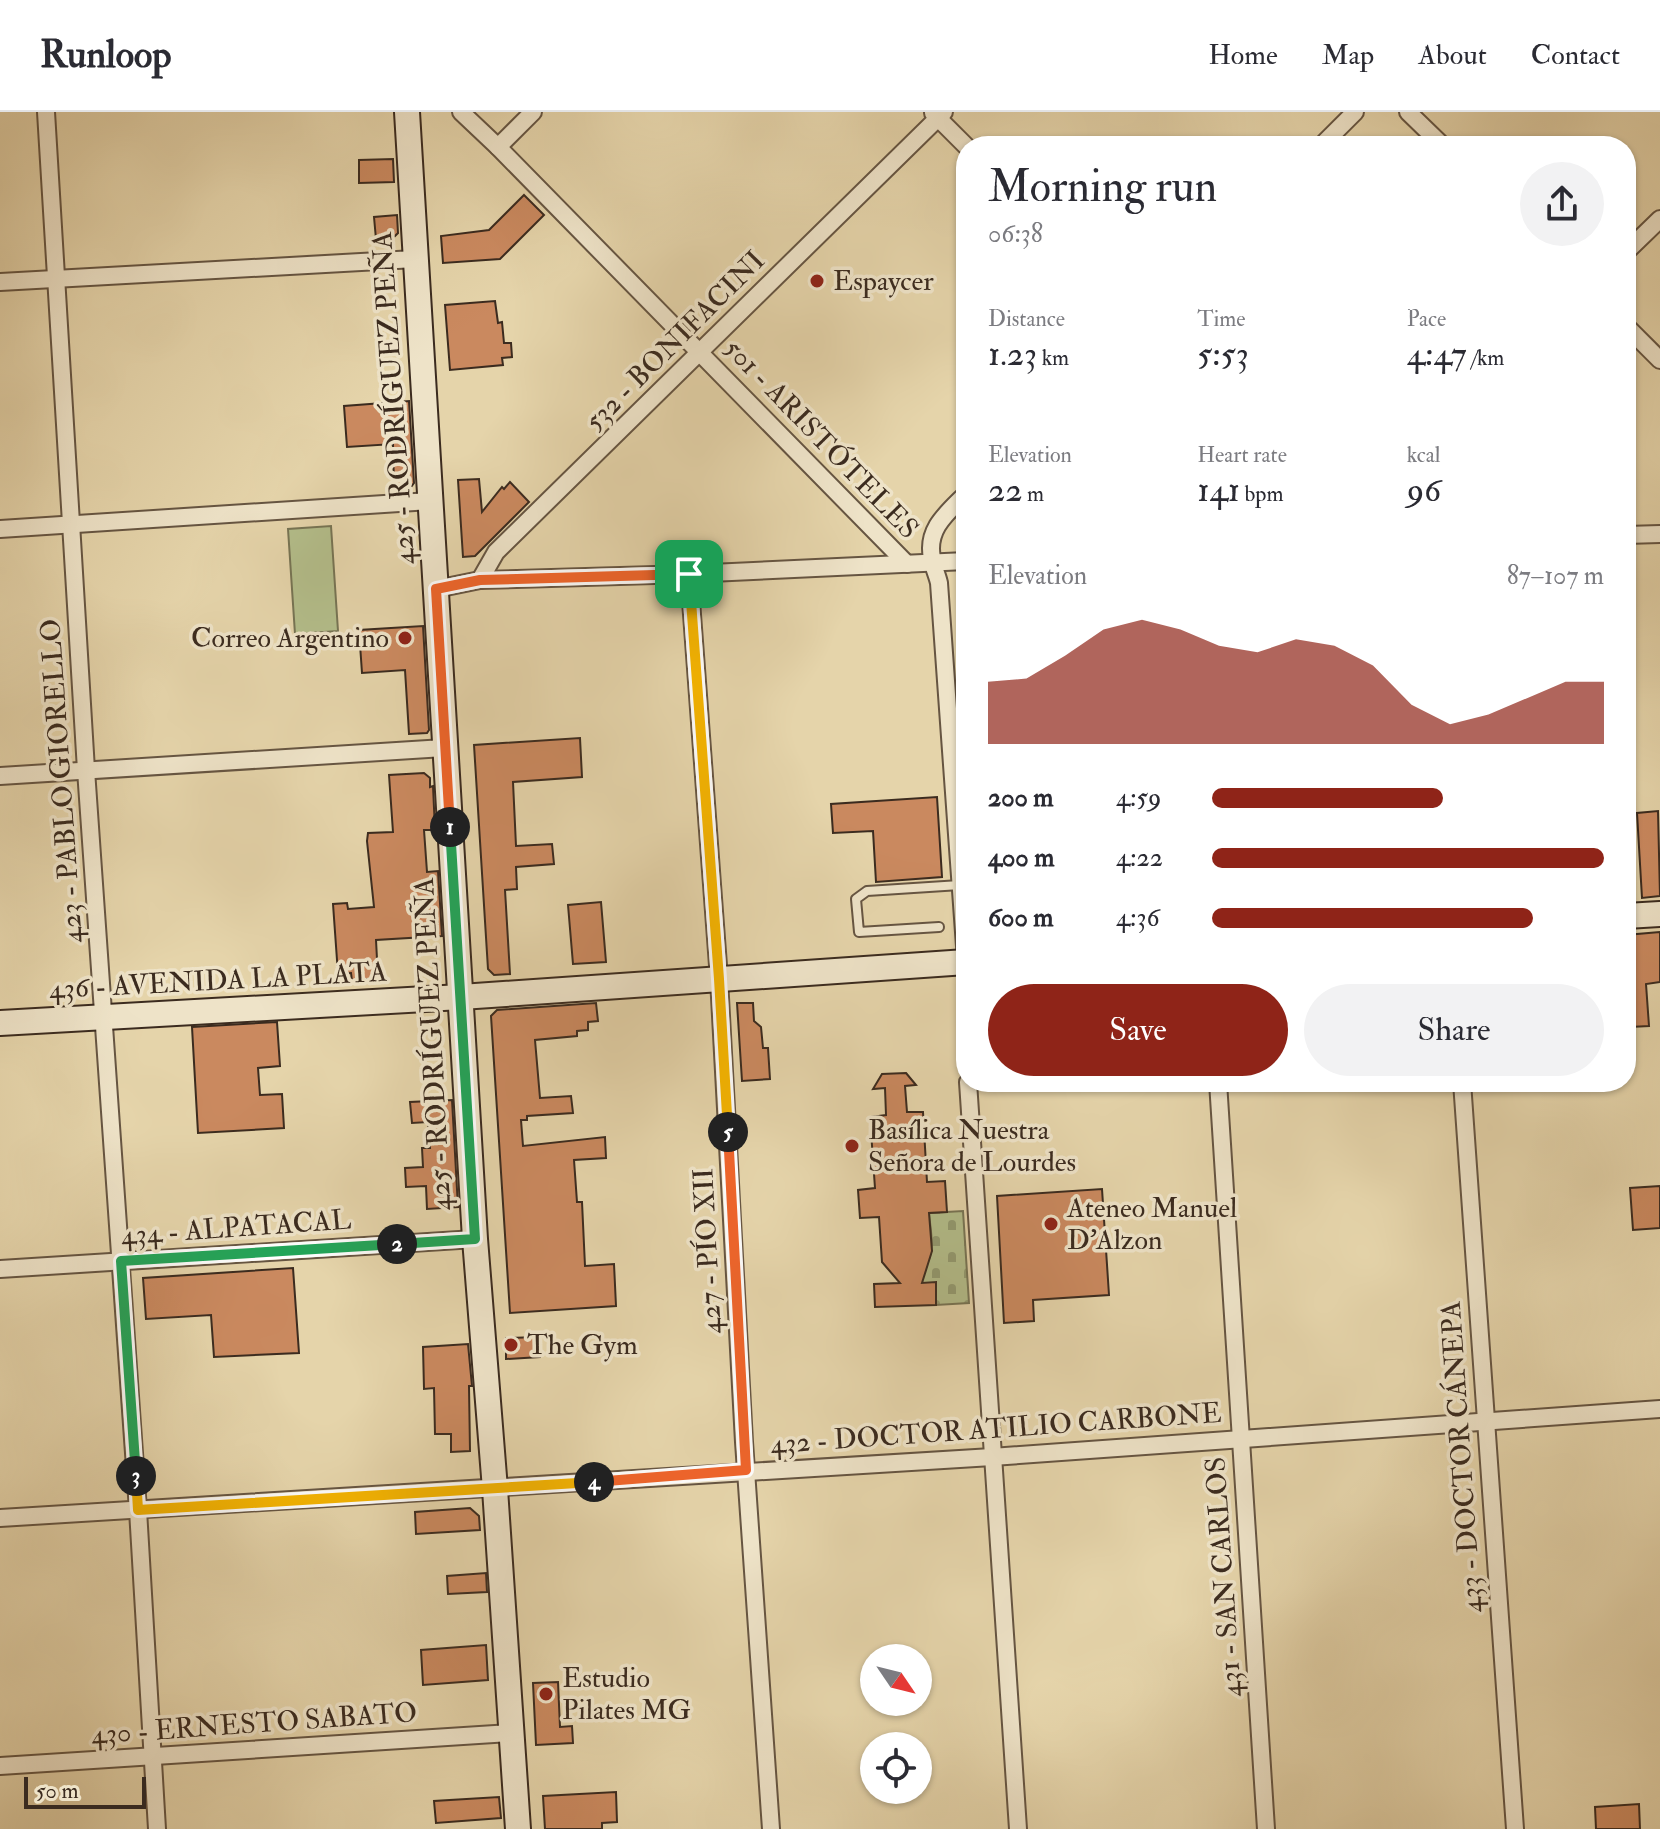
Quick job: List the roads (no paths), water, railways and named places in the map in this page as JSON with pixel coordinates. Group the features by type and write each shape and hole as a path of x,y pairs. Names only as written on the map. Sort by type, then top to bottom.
{"street":[{"name":"423 - PABLO GIORELLO","path":"46,112 86,770 105,1017 157,1829"},
{"name":"425 - RODRÍGUEZ PEÑA","path":"407,112 475,1239 518,1829"},
{"name":"501 - ARISTÓTELES","path":"461,112 907,564"},
{"path":"498,147 533,112"},
{"path":"1331,136 1355,112"},
{"path":"1408,112 1433,136"},
{"path":"938,114 957,136"},
{"name":"532 - BONIFACINI","path":"480,580 496,552 701,353 938,114"},
{"path":"1636,242 1660,219"},
{"path":"0,282 415,259"},
{"path":"1636,336 1660,360"},
{"path":"0,529 430,501"},
{"path":"956,504 934,530 930,548 939,583 956,816"},
{"path":"1636,535 1660,534"},
{"path":"436,589 480,580 956,562"},
{"name":"427 - PÍO XII","path":"689,574 719,979 746,1470 771,1829"},
{"path":"0,776 444,748"},
{"path":"1636,915 1660,914"},
{"name":"436 - AVENIDA LA PLATA","path":"0,1023 461,997 956,962"},
{"path":"969,1092 1018,1829"},
{"name":"431 - SAN CARLOS","path":"1219,1092 1266,1829"},
{"name":"433 - DOCTOR CÁNEPA","path":"1463,1092 1515,1829"},
{"name":"434 - ALPATACAL","path":"0,1269 475,1239"},
{"name":"432 - DOCTOR ATILIO CARBONE","path":"0,1518 992,1457 1660,1409"},
{"name":"430 - ERNESTO SABATO","path":"0,1766 511,1733"}],"lane":[{"path":"939,927 859,932 856,899 867,891 956,885"}],"place":[{"name":"Espaycer","path":"817,281"},
{"name":"Correo Argentino","path":"405,638"},
{"name":"Basílica Nuestra Señora de Lourdes","path":"852,1146"},
{"name":"Ateneo Manuel D'Alzon","path":"1051,1224"},
{"name":"The Gym","path":"511,1345"},
{"name":"Estudio Pilates MG","path":"546,1694"}]}
